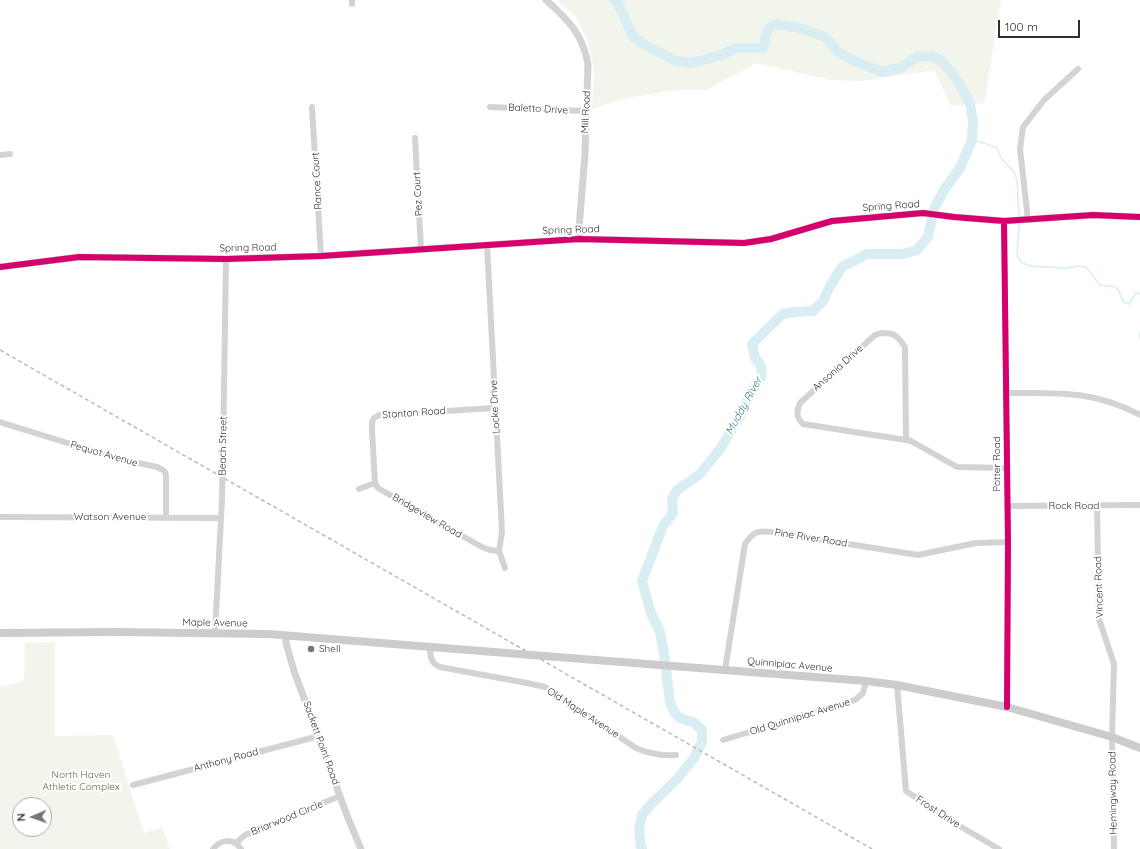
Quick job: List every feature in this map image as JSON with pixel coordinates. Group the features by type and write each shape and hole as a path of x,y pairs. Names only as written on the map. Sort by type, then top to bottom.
{"main road":[{"name":"Maple Avenue","path":"0,633 216,633 286,635 430,647"},
{"name":"Quinnipiac Avenue","path":"430,647 647,663 866,681 897,685 1007,707 1112,737 1140,748"}],"street":[{"name":"Mill Road","path":"546,0 569,21 576,31 586,52 588,72 584,175 579,239"},
{"path":"1028,220 1020,149 1023,127 1044,100 1078,69"},
{"name":"Rance Court","path":"312,106 321,256"},
{"name":"Baletto Drive","path":"490,107 586,111"},
{"name":"Pez Court","path":"415,138 421,249"},
{"path":"0,155 10,154"},
{"name":"Spring Road","path":"0,267 78,257 226,259 321,256 579,239 744,243 771,239 832,220 922,214 1004,221 1093,215 1140,217"},
{"name":"Potter Road","path":"1004,221 1008,542 1007,707"},
{"name":"Locke Drive","path":"487,245 502,532 499,550 505,568"},
{"name":"Beach Street","path":"216,633 222,499 226,342 226,259"},
{"name":"Ansonia Drive","path":"906,440 905,347 897,336 888,333 875,335 804,398 797,409 797,416 803,424 911,441 957,467 1006,468"},
{"path":"1007,393 1058,393 1094,397 1110,402 1140,416"},
{"name":"Stanton Road","path":"375,482 372,426 374,418 379,415 495,408"},
{"name":"Pequot Avenue","path":"0,422 113,457 157,467 163,470 166,476 166,517"},
{"path":"359,489 375,482"},
{"name":"Bridgeview Road","path":"375,482 378,488 482,547 490,550 499,550"},
{"name":"Rock Road","path":"1007,506 1140,506"},
{"name":"Vincent Road","path":"1097,506 1099,619 1114,664 1112,737"},
{"name":"Watson Avenue","path":"0,517 221,518"},
{"name":"Pine River Road","path":"725,670 745,544 750,536 757,532 765,531 918,555 976,543 1008,542"},
{"name":"Sackett Point Road","path":"286,635 286,643 294,670 352,829 361,849"},
{"name":"Old Maple Avenue","path":"430,647 430,656 432,661 440,667 544,687 636,748 644,752 660,755 676,755"},
{"name":"Old Quinnipiac Avenue","path":"723,740 855,700 863,692 866,681"},
{"name":"Frost Drive","path":"897,685 906,791 958,825 999,849"},
{"name":"Anthony Road","path":"133,785 318,736"},
{"name":"Hemingway Road","path":"1112,737 1114,849"},
{"name":"Briarwood Circle","path":"213,849 216,845 226,841 236,843 245,835 340,796"},
{"path":"236,843 241,849"}],"green space":[{"path":"557,0 1001,0 984,103 951,106 934,70 862,81 831,80 756,63 707,90 679,90 662,92 623,99 592,110 594,70 588,41 576,17"},
{"name":"North Haven Athletic Complex","path":"55,642 55,736 113,735 144,833 162,827 170,849 0,849 0,687 24,681 25,643"}],"waterway":[{"name":"Muddy River","path":"615,0 633,36 643,44 676,61 691,63 721,55 736,48 763,48 768,29 777,24 799,28 825,37 838,52 861,64 882,72 900,68 917,57 932,56 943,62 958,81 970,104 973,121 972,140 960,168 944,190 934,209 928,237 917,250 903,254 867,254 842,267 830,286 823,301 813,311 783,314 752,344 755,358 761,366 762,375 720,449 700,474 677,490 672,499 673,513 663,526 642,581 651,613 660,632 670,702 674,712 680,718 695,723 702,730 702,742 694,758 678,778 651,804 642,815 639,829 642,849"},
{"path":"972,140 997,148 1001,158 1014,172 1017,180 1019,216"},
{"path":"1019,224 1017,256 1022,263 1031,266 1066,268 1078,266 1086,267 1100,285 1116,287 1123,302 1129,304 1136,293 1140,294"},
{"path":"1140,332 1140,338"}],"railway":[{"path":"0,350 872,849"}],"cycle path":[{"path":"0,267 79,257 226,259 321,256 579,239 744,243 771,239 832,221 923,213 1004,221 1093,215 1140,217"},
{"path":"1004,221 1008,542 1007,707"}],"place":[{"name":"Shell","path":"311,649"}]}
